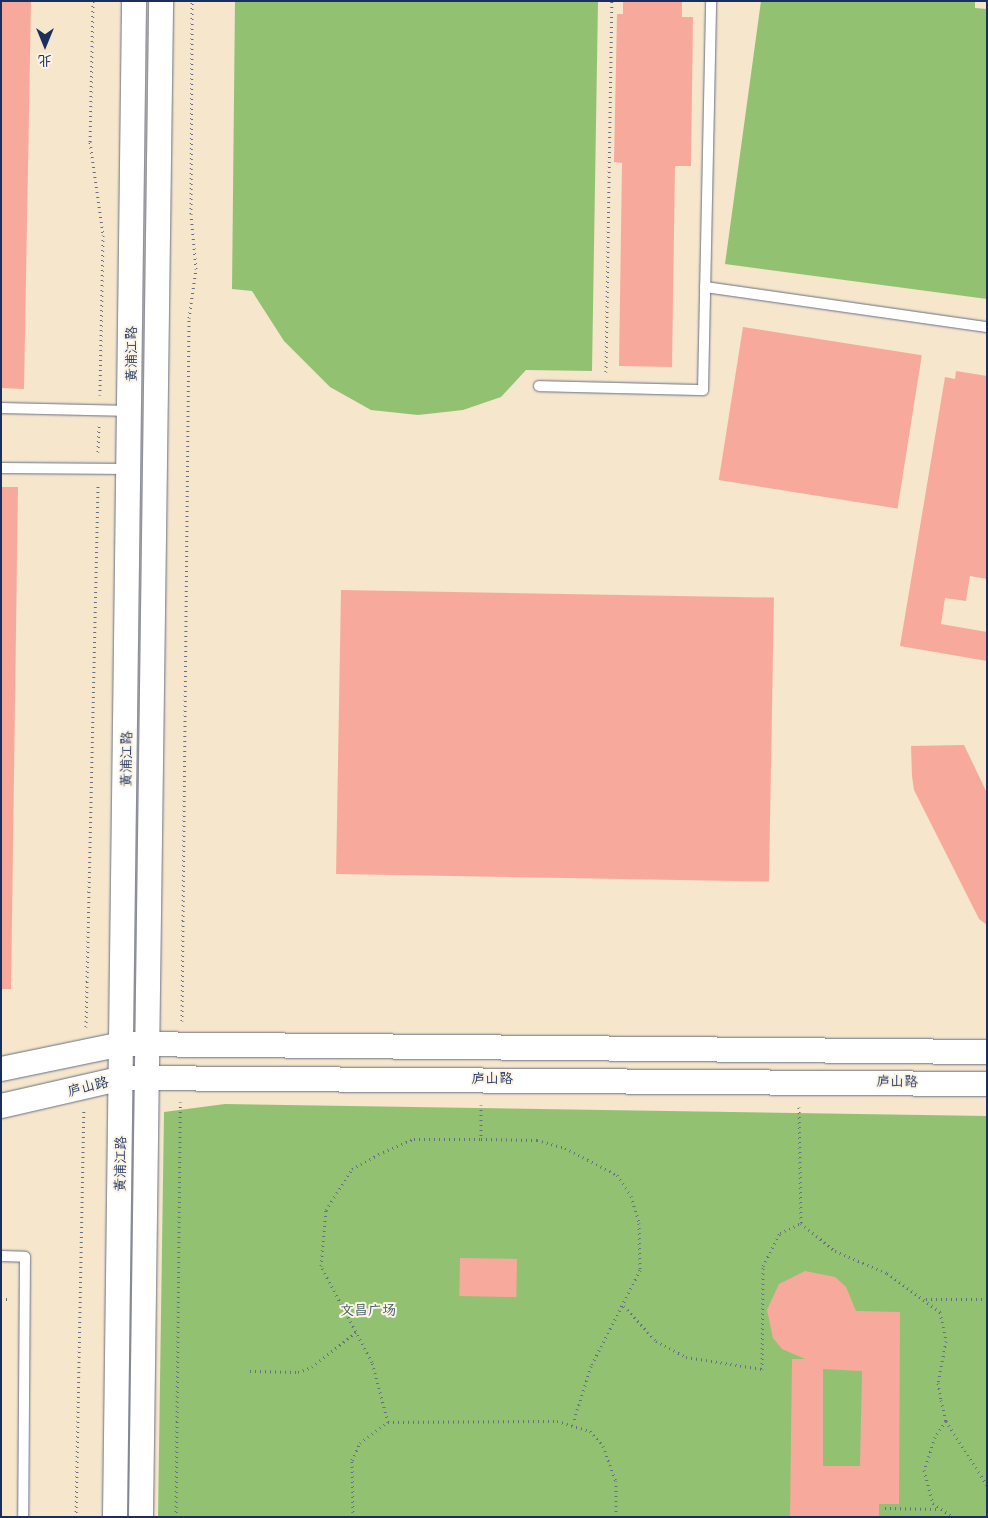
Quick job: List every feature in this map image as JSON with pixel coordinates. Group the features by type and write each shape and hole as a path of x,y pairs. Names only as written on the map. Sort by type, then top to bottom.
{"street":[{"name":"黄浦江路","path":"115,1517 132,411 134,1"},
{"name":"黄浦江路","path":"142,1517 161,1"},
{"path":"1,1069 122,1044 987,1052"},
{"name":"庐山路","path":"1,1106 122,1078 800,1081 987,1084"}],"lane":[{"path":"540,386 703,390 710,1"},
{"path":"705,287 987,327"},
{"path":"1,408 132,411"},
{"path":"1,468 131,469"},
{"path":"1,1256 25,1257 22,1517"}],"path":[{"path":"86,1051 103,235 90,142 93,1"},
{"path":"181,1045 189,318 196,269 191,214 192,1"},
{"path":"606,388 612,1"},
{"path":"176,1517 181,1079"},
{"path":"481,1079 481,1139"},
{"path":"800,1081 801,1222 835,1251 887,1273 925,1299 946,1321 938,1383 946,1421 987,1485"},
{"path":"76,1517 85,1088"},
{"path":"388,1422 372,1362 322,1266 321,1234 337,1188 352,1169 414,1139 481,1139 537,1140 565,1148 617,1175 631,1196 642,1245 640,1270 624,1306 591,1366 573,1424"},
{"path":"624,1306 656,1341 686,1357 762,1369 763,1266 780,1233 801,1222"},
{"path":"925,1299 987,1299"},
{"path":"250,1371 298,1372 312,1367 356,1332"},
{"path":"946,1421 934,1437 924,1470 927,1491 939,1509 953,1517"},
{"path":"353,1517 352,1460 360,1443 388,1422 573,1424 590,1431 613,1463 616,1517"},
{"path":"885,1508 939,1509"}],"green space":[{"path":"235,1 598,1 592,371 526,370 501,397 463,410 418,415 371,410 330,387 284,341 252,291 232,289"},
{"path":"761,1 975,1 975,8 987,9 987,299 725,264"},
{"name":"文昌广场","path":"225,1104 987,1116 987,1517 158,1517 164,1112"}],"building":[{"path":"1,1 31,1 24,389 1,388"},
{"path":"623,1 682,1 682,17 693,17 691,166 675,166 672,367 619,366 622,163 614,162 617,14 623,14"},
{"path":"743,327 922,355 898,508 719,480"},
{"path":"956,371 987,376 987,579 970,576 966,601 945,598 941,624 987,632 987,661 900,646 945,377 955,379"},
{"path":"1,487 18,487 11,989 1,989"},
{"path":"341,590 774,598 769,882 336,874"},
{"path":"964,745 987,793 987,925 979,919 914,790 912,776 911,746"},
{"path":"460,1258 517,1259 516,1297 459,1296"},
{"path":"805,1271 835,1277 846,1287 856,1311 900,1312 899,1504 879,1504 879,1517 790,1517 792,1359 805,1359 782,1349 773,1338 767,1310 779,1284","holes":["823,1369 862,1371 860,1466 823,1466"]}]}
